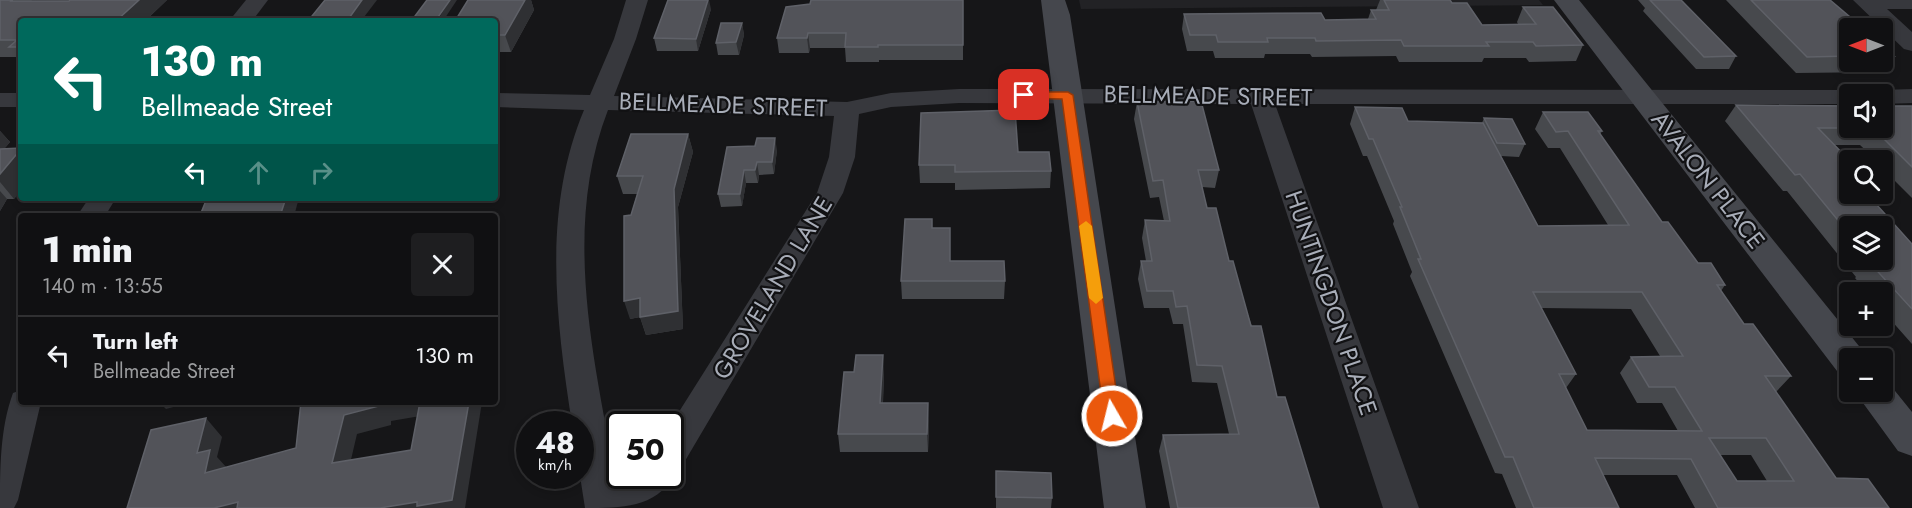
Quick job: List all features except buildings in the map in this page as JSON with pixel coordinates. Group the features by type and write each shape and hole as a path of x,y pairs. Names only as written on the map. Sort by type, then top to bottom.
{"main road":[{"path":"1053,0 1125,508"},
{"name":"AVALON PLACE","path":"1566,0 1840,348"},
{"path":"1882,402 1912,440"}],"street":[{"path":"242,18 257,0"},
{"path":"603,508 568,278 572,203 582,153 598,102 633,17 637,0"},
{"path":"1866,2 1912,3"},
{"path":"1866,2 1912,44"},
{"name":"BELLMEADE STREET","path":"498,100 847,109 891,100 959,96 1644,99 1839,97"},
{"path":"1893,97 1912,96"},
{"name":"HUNTINGDON PLACE","path":"1261,97 1401,508"},
{"path":"0,100 18,100"},
{"name":"GROVELAND LANE","path":"684,433 830,193 842,158 847,109"},
{"path":"0,500 24,405"},
{"path":"610,508 641,489"}],"shaded area":[{"path":"1079,0 1539,0 1543,5 1081,9"}],"slow traffic":[{"path":"1086,226 1096,298"}],"route":[{"path":"1024,95 1068,95 1112,416"}]}
